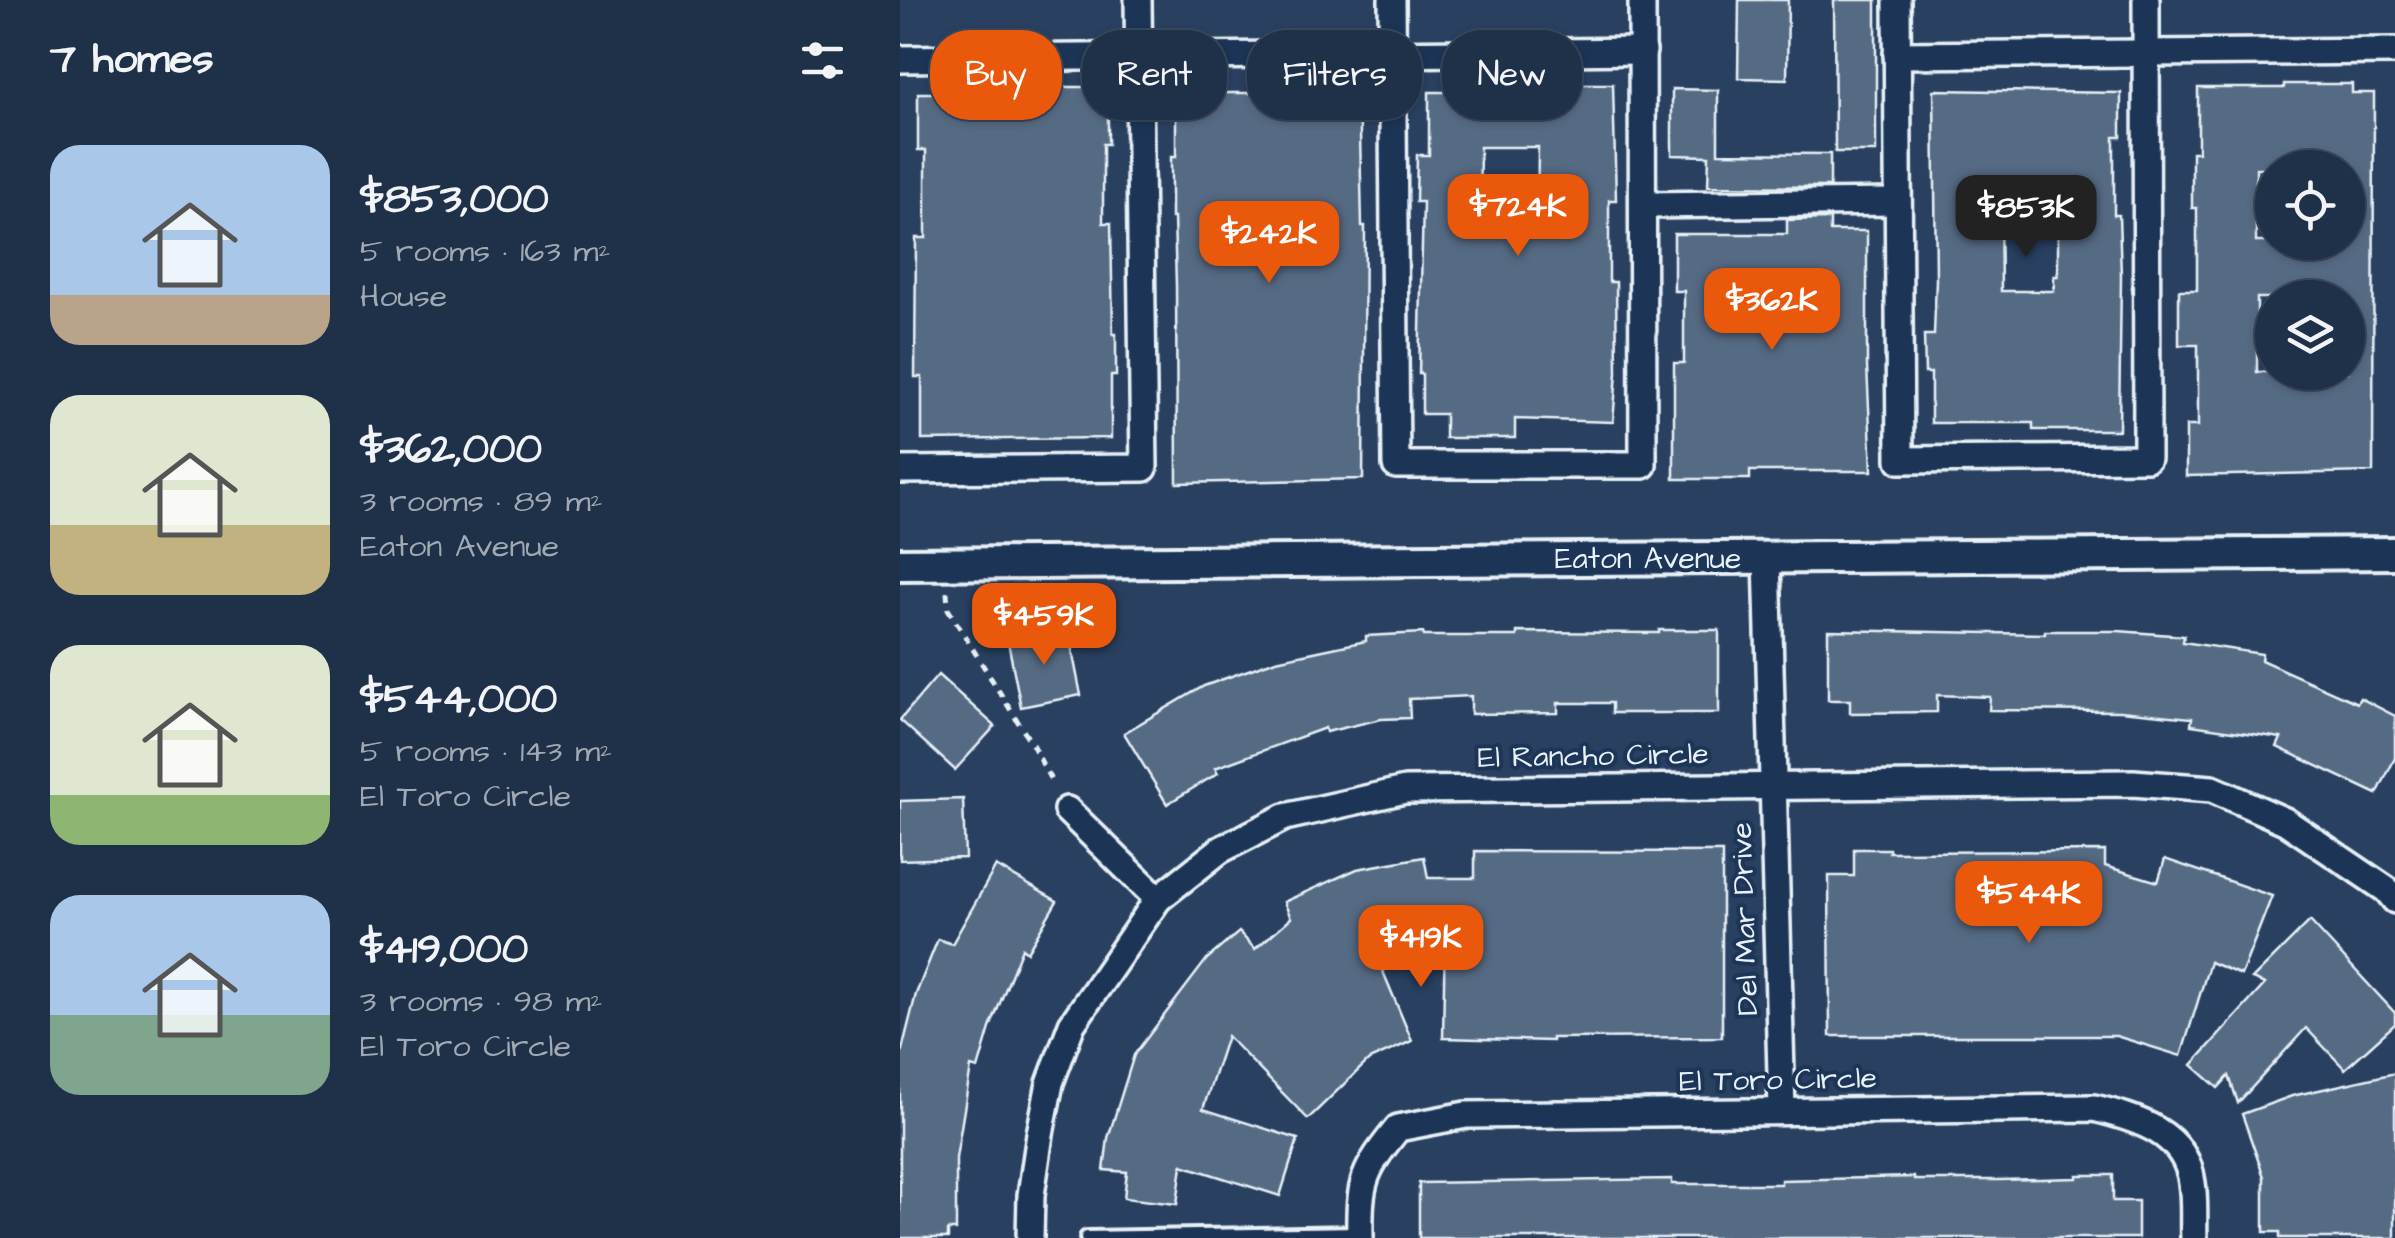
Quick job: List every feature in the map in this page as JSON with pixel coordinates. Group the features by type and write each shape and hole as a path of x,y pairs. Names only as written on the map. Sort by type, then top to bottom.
{"street":[{"path":"1138,0 1138,30"},
{"path":"1392,0 1392,30"},
{"path":"1393,120 1396,465 1642,465 1642,0"},
{"path":"1897,0 1900,460 2147,458 2146,0"},
{"path":"1422,54 1642,51"},
{"path":"1897,55 2395,51"},
{"path":"900,59 1082,57"},
{"path":"900,470 1144,468 1139,120"},
{"path":"1642,205 1898,202"},
{"name":"Eaton Avenue","path":"900,564 2395,552"},
{"name":"Del Mar Drive","path":"1767,557 1782,1111"},
{"name":"El Rancho Circle","path":"1030,1238 1031,1194 1050,1083 1072,1024 1158,900 1220,850 1285,817 1405,790 2133,782 2212,789 2284,821 2392,890"},
{"path":"1067,810 1158,900"},
{"name":"El Toro Circle","path":"1360,1235 1359,1201 1368,1164 1398,1128 1466,1115 2094,1108 2141,1120 2178,1147 2192,1180 2194,1238"}],"lane":[{"path":"1086,1238 1360,1235"}],"path":[{"path":"946,564 948,609 1034,746 1067,810"}],"building":[{"path":"1739,0 1788,0 1787,79 1738,78"},
{"path":"1834,0 1876,0 1876,152 1835,152"},
{"path":"1582,84 1613,84 1616,200 1609,200 1609,282 1616,282 1617,373 1613,422 1515,419 1515,438 1445,438 1445,414 1422,414 1419,374 1423,202 1416,202 1417,155 1429,155 1429,92 1442,92 1442,120 1582,120","holes":["1480,147 1538,147 1537,226 1479,226"]},
{"path":"2352,84 2352,93 2374,93 2373,472 2186,476 2186,426 2198,426 2198,345 2179,345 2179,290 2197,290 2192,152 2198,152 2198,88"},
{"path":"1062,87 1082,87 1082,120 1108,120 1108,144 1103,144 1103,223 1111,223 1116,334 1111,438 922,440 922,377 915,377 916,238 926,238 926,150 918,150 918,93 930,93 930,120 1062,120"},
{"path":"1672,89 1718,90 1718,153 1830,154 1830,187 1708,186 1709,156 1672,155"},
{"path":"1934,90 2121,93 2121,137 2114,137 2114,215 2119,215 2121,276 2119,430 2033,430 2033,423 1931,423 1931,373 1925,373 1924,335 1934,335","holes":["2058,204 2058,276 2054,276 2054,291 2001,291 2000,206"]},
{"path":"1227,93 1247,93 1247,120 1360,120 1365,226 1363,479 1177,483 1171,157 1176,157 1176,120 1227,120"},
{"path":"1830,219 1830,231 1867,231 1872,471 1750,471 1750,479 1674,479 1674,363 1684,363 1684,291 1674,291 1674,234 1787,234 1787,220"},
{"path":"1068,630 1081,695 1021,707 1008,642"},
{"path":"1719,630 1719,713 1612,713 1612,703 1558,703 1558,713 1471,714 1471,696 1409,699 1410,718 1381,719 1326,732 1325,728 1215,768 1218,773 1167,804 1124,733 1204,686 1276,660 1366,641 1366,636 1517,636 1517,632"},
{"path":"1828,630 2045,634 2118,631 2184,636 2183,642 2262,654 2261,660 2357,703 2360,698 2395,716 2395,758 2377,794 2277,747 2281,738 2191,725 2192,718 2120,711 1989,710 1990,697 1937,695 1937,712 1850,713 1850,700 1828,700"},
{"path":"938,675 995,726 955,770 900,720"},
{"path":"963,799 965,858 900,860 900,801"},
{"path":"1854,849 2105,851 2105,866 2158,882 2165,859 2272,896 2241,975 2210,962 2181,1056 2116,1036 1830,1036 1829,876 1854,876"},
{"path":"1475,851 1722,852 1722,1037 1552,1041 1443,1038 1445,932 1372,945 1412,1041 1369,1060 1308,1119 1227,1036 1203,1109 1298,1139 1280,1196 1182,1165 1177,1204 1124,1198 1127,1172 1104,1170 1108,1138 1134,1055 1207,959 1239,932 1255,949 1291,918 1284,902 1357,869 1424,857 1428,878 1475,878"},
{"path":"996,866 1057,901 1027,952 1022,948 978,1069 971,1067 956,1158 956,1230 948,1230 948,1238 900,1238 900,1058 916,994 938,939 952,944"},
{"path":"2310,921 2395,1013 2395,1024 2345,1069 2306,1028 2238,1103 2229,1076 2218,1088 2192,1065 2265,984 2252,979"},
{"path":"2395,1073 2395,1238 2280,1238 2280,1232 2264,1232 2264,1177 2242,1114 2292,1096"},
{"path":"2113,1175 2113,1201 2138,1201 2138,1238 1419,1238 1419,1183 1672,1179 1672,1184 1781,1184 1781,1180 2000,1180"}]}
